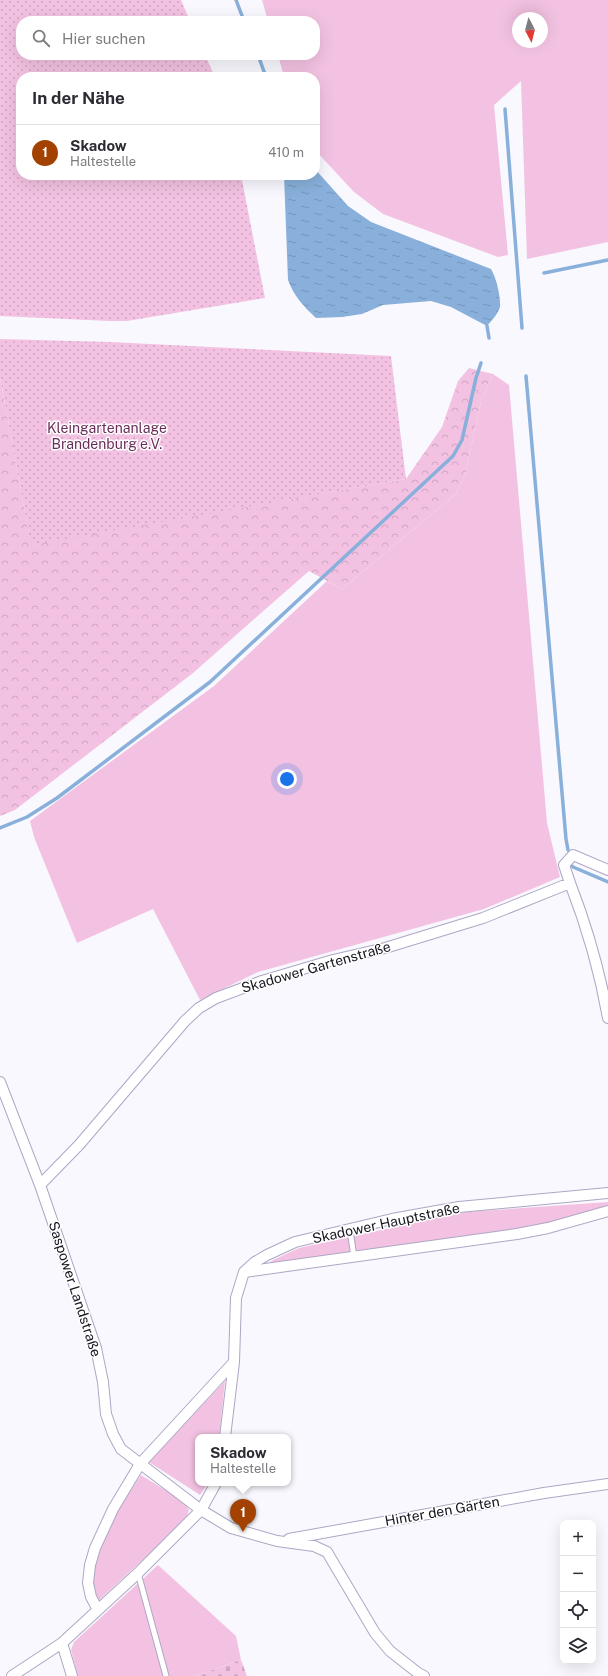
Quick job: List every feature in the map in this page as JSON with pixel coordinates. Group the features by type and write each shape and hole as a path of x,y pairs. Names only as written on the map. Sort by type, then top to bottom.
{"street":[{"path":"608,870 573,855 564,865 585,922 608,1018"},
{"name":"Skadower Gartenstraße","path":"40,1185 79,1146 184,1021 199,1008 216,998 262,981 333,960 385,948 483,918 570,883"},
{"name":"Saspower Landstraße","path":"0,1082 40,1185 96,1348 106,1414 113,1434 121,1449 201,1510 231,1528 277,1541 314,1546 327,1552 375,1633 390,1651 419,1675"},
{"name":"Skadower Hauptstraße","path":"244,1272 267,1255 295,1242 392,1219 459,1207 608,1193"},
{"name":"Skadower Hauptstraße","path":"244,1272 517,1234 548,1228 608,1211"},
{"path":"225,1434 234,1362 236,1298 244,1272"},
{"path":"98,1610 91,1597 88,1583 90,1565 95,1548 113,1509 140,1464 234,1362"},
{"name":"Hinter den Gärten","path":"277,1541 544,1493 608,1484"},
{"path":"12,1676 62,1642 138,1573 201,1510 214,1486"},
{"path":"62,1642 72,1676"}],"lane":[{"path":"350,1230 354,1257"},
{"path":"138,1573 166,1676"}],"green space":[{"path":"0,0 181,0 188,16 16,16 16,60 207,60 213,72 16,72 16,180 242,180 265,298 127,321 0,316"},
{"path":"262,0 608,0 608,242 527,259 521,81 494,105 508,255 498,257 383,214 354,192 320,155 320,72 283,72 279,60 320,60 320,16 267,16"},
{"name":"Kleingartenanlage Brandenburg e.V.","path":"0,339 110,342 391,356 406,479 31,545 0,377"},
{"path":"469,368 493,374 481,401 465,475 456,494 342,589 309,571 193,673 15,810 0,816 0,377 31,544 406,479 442,427 458,381"},
{"path":"493,374 509,385 547,823 560,877 484,909 258,972 200,1000 153,909 77,943 34,837 30,821 214,686 327,581 342,589 456,494 465,475 481,401"},
{"path":"608,1202 608,1207 547,1223 516,1229 267,1265 273,1260 299,1248 449,1215 466,1212"},
{"path":"225,1381 219,1434 195,1434 195,1486 206,1486 200,1495 149,1462"},
{"path":"141,1475 184,1502 189,1510 187,1516 150,1553 99,1600 92,1591 93,1566 98,1551 114,1517"},
{"path":"158,1565 236,1636 241,1660 195,1676 78,1676 71,1650 74,1642"},
{"path":"241,1660 247,1676 195,1676"}],"water":[{"path":"320,175 348,206 371,222 491,269 498,287 500,307 496,315 487,326 451,307 431,301 383,305 362,314 342,317 316,318 300,301 288,280 284,180 320,180"}],"waterway":[{"path":"236,0 242,16"},
{"path":"260,60 264,72"},
{"path":"505,109 522,328"},
{"path":"544,273 608,260"},
{"path":"487,326 489,338"},
{"path":"0,828 27,817 57,798 210,682 453,456 462,440 476,378 481,363"},
{"path":"526,376 568,850"},
{"path":"572,866 608,882"}],"place":[{"name":"Skadow","path":"243,1532"}]}
